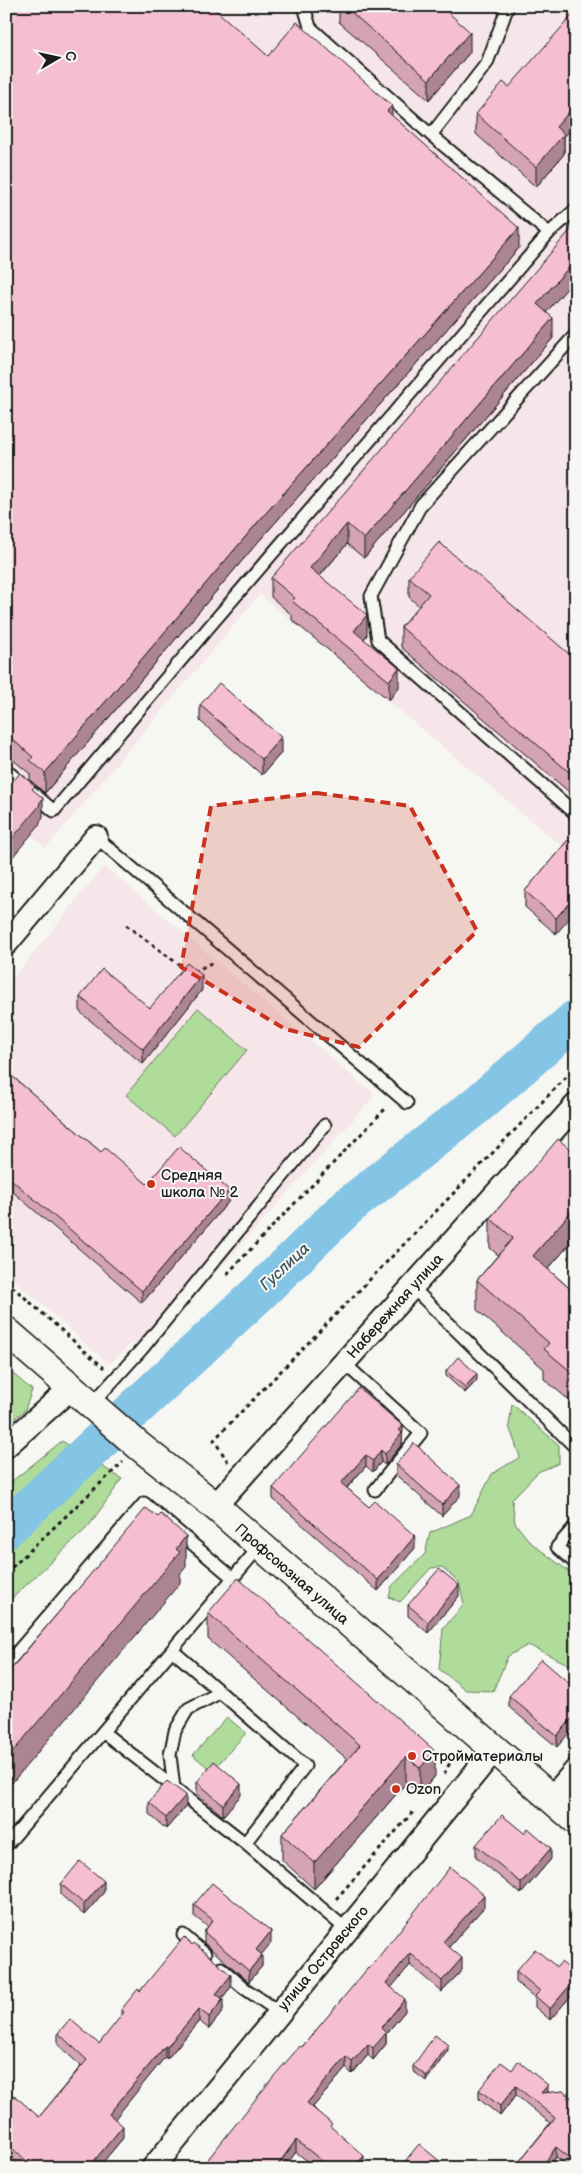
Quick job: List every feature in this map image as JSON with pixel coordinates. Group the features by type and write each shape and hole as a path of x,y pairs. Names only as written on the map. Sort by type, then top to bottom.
{"main road":[{"name":"Профсоюзная улица","path":"6,1331 86,1401 134,1451 215,1506 576,1820"}],"street":[{"path":"6,944 96,837"},
{"name":"Набережная улица","path":"215,1506 576,1105"},
{"path":"6,1446 86,1401"},
{"name":"улица Островского","path":"153,2168 494,1750"},
{"path":"551,1799 576,1770"}],"lane":[{"path":"304,6 310,27 430,135 549,233"},
{"path":"430,135 487,62 508,6"},
{"path":"6,770 54,811 215,619 549,233 576,209"},
{"path":"576,334 421,505 371,596 378,640 576,814"},
{"path":"96,837 403,1099"},
{"path":"86,1401 116,1379 142,1349 325,1125"},
{"path":"412,1287 576,1448"},
{"path":"344,1362 421,1433 375,1490"},
{"path":"6,1665 144,1503 233,1578"},
{"path":"576,1525 557,1547 576,1564"},
{"path":"6,1846 260,1546"},
{"path":"172,1650 306,1766 245,1843"},
{"path":"174,1788 170,1755 175,1731 188,1709 221,1692"},
{"path":"103,1732 245,1843 347,1930"},
{"path":"183,1935 244,1988 279,2012"}],"path":[{"path":"126,925 191,974 232,952"},
{"path":"239,1479 214,1440 576,1067"},
{"path":"226,1275 403,1099"},
{"path":"6,1281 116,1379"},
{"path":"6,1573 134,1451"},
{"path":"442,1779 452,1757"},
{"path":"325,1911 416,1808"},
{"path":"6,2161 15,2168"}],"highlighted area":[{"path":"317,793 410,806 477,931 359,1047 285,1029 181,967 211,806"}],"shaded area":[{"path":"6,6 576,6 576,858 260,594 46,848 6,814"},
{"name":"Средняя школа № 2","path":"104,866 375,1095 145,1352 133,1342 109,1364 6,1273 6,987"}],"green space":[{"path":"198,1008 247,1050 175,1136 126,1095"},
{"path":"6,1368 32,1390 25,1410 6,1426"},
{"path":"512,1404 559,1445 559,1463 538,1472 512,1499 515,1523 530,1542 576,1577 576,1668 528,1645 508,1656 493,1691 466,1690 439,1669 443,1629 464,1604 459,1582 442,1567 431,1568 400,1602 389,1597 392,1586 425,1554 430,1533 471,1515 492,1474 520,1457 509,1426"},
{"path":"62,1441 122,1479 88,1527 6,1604 6,1486"},
{"path":"227,1717 246,1733 212,1771 193,1755"}],"building":[{"path":"6,6 211,6 268,56 297,22 392,106 387,111 519,228 258,522 45,773 30,760 33,757 6,734"},
{"path":"344,6 441,6 470,32 429,80"},
{"path":"576,11 576,104 556,127 564,134 536,167 476,114 503,82 509,87"},
{"path":"573,227 576,229 576,259 537,304 553,318 364,539 347,524 310,568 367,615 354,631 399,668 389,681 292,601 295,598 271,578"},
{"path":"439,542 576,660 576,778 401,627 429,594 409,577"},
{"path":"219,683 281,737 262,759 200,705"},
{"path":"20,773 35,786 32,789 43,798 40,805 6,846 6,790"},
{"path":"568,840 576,847 576,895 556,918 525,891"},
{"path":"187,963 202,975 143,1049 80,997 102,969 150,1008"},
{"path":"6,1071 101,1152 105,1148 147,1184 179,1147 229,1190 142,1291 6,1175"},
{"path":"558,1139 576,1154 576,1206 533,1256 576,1294 576,1376 544,1349 549,1343 477,1280 513,1238 490,1218"},
{"path":"458,1357 477,1374 465,1387 446,1371"},
{"path":"359,1388 403,1426 399,1430 402,1433 385,1454 381,1450 373,1461 366,1455 341,1483 369,1507 375,1501 415,1536 378,1580 273,1488"},
{"path":"414,1443 460,1485 442,1505 396,1464"},
{"path":"146,1508 158,1517 161,1514 186,1536 176,1549 180,1552 6,1760 6,1675"},
{"path":"439,1569 459,1585 428,1622 408,1605"},
{"path":"238,1578 435,1751 420,1768 406,1757 314,1863 282,1834 360,1745 208,1613"},
{"path":"541,1659 576,1689 576,1714 557,1736 509,1696"},
{"path":"214,1761 241,1784 223,1805 197,1782"},
{"path":"167,1781 186,1795 166,1818 149,1802"},
{"path":"502,1815 524,1833 528,1828 551,1848 521,1883 476,1845"},
{"path":"80,1861 104,1881 84,1904 61,1884"},
{"path":"450,1867 484,1895 443,1942 462,1958 442,1981 410,1953 386,1983 405,1999 381,2028 386,2033 373,2048 368,2044 352,2062 346,2057 307,2103 332,2124 330,2126 364,2156 353,2168 322,2168 326,2164 296,2140 277,2168 201,2168 274,2076 300,2046 302,2047 369,1969"},
{"path":"212,1883 271,1931 256,1950 262,1955 249,1971 204,1932 213,1920 194,1905"},
{"path":"184,1937 192,1945 194,1943 231,1975 216,1994 223,1999 209,2017 199,2009 167,2047 165,2046 109,2114 123,2126 88,2168 35,2168 6,2143 6,2105 14,2095 39,2117 87,2060 58,2033 70,2019 99,2044 124,2012 121,2010 138,1989 140,1991"},
{"path":"535,1949 557,1967 561,1962 576,1974 576,1978 550,2009 535,1996 540,1991 516,1971"},
{"path":"435,2035 448,2045 426,2076 413,2066"},
{"path":"518,2061 548,2085 541,2093 563,2091 576,2101 576,2150 570,2158 556,2147 541,2168 525,2168 518,2163 555,2118 516,2086 500,2106 479,2090 501,2062 512,2070"},
{"path":"419,2144 443,2164 439,2168 415,2168 406,2160"}],"waterway":[{"name":"Гуслица","path":"6,1529 263,1289 346,1208 477,1105 576,1019"}],"place":[{"name":"Средняя школа № 2","path":"151,1184"},
{"name":"Стройматериалы","path":"412,1756"},
{"name":"Ozon","path":"396,1789"}]}
